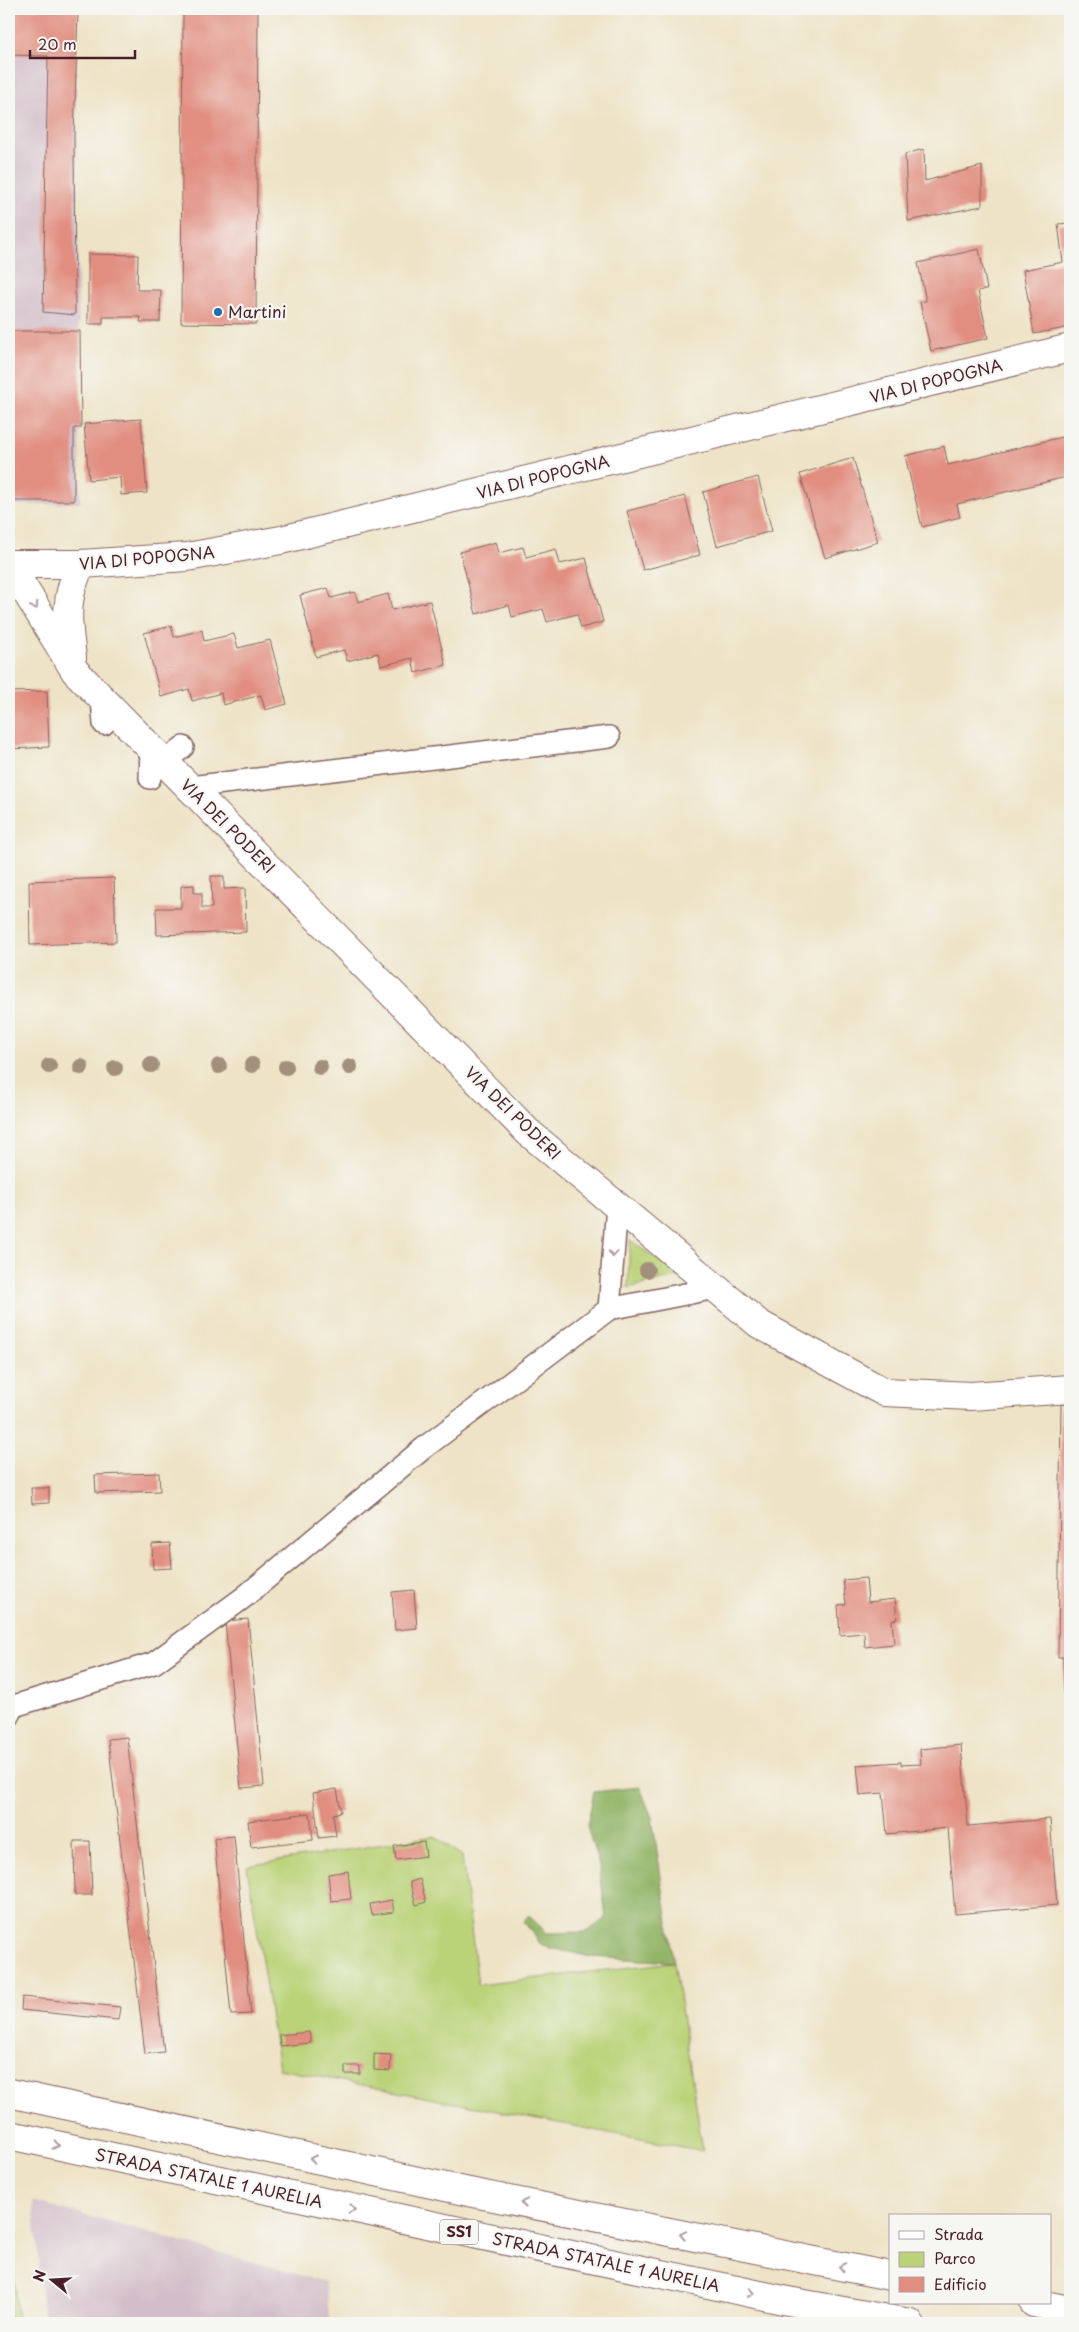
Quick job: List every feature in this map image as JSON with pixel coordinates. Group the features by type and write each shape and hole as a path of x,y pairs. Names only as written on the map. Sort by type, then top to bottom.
{"main road":[{"name":"VIA DI POPOGNA","path":"9,564 81,564 187,557 281,540 1070,348"},
{"name":"VIA DEI PODERI","path":"9,564 75,671 103,711 162,759 528,1132 759,1324 884,1392 971,1396 1070,1390"},
{"path":"75,671 67,623 68,597 81,564"},
{"path":"9,2093 440,2186 889,2276"},
{"name":"STRADA STATALE 1 AURELIA","path":"9,2135 768,2297 910,2323"},
{"path":"1039,2304 1070,2310"}],"lane":[{"path":"190,787 609,737"},
{"path":"609,1309 616,1206"},
{"path":"9,1716 14,1706 154,1663 243,1598 425,1447 609,1309 716,1288"}],"shaded area":[{"path":"9,9 78,9 76,57 80,503 9,505"},
{"path":"33,2201 325,2282 330,2323 44,2323"}],"green space":[{"path":"630,1240 680,1276 628,1288"},
{"path":"640,1787 652,1818 674,1962 591,1957 542,1946 524,1922 529,1916 547,1933 586,1932 606,1919 600,1869 587,1826 594,1792"},
{"path":"434,1836 462,1856 478,1985 674,1962 703,2151 279,2069 247,1866"},
{"path":"9,2243 11,2243 18,2323 9,2323"}],"building":[{"path":"9,9 78,9 74,135 75,315 43,312 48,56 9,55"},
{"path":"183,9 258,9 256,324 181,323"},
{"path":"924,149 925,181 982,166 982,206 908,221 905,154"},
{"path":"1070,223 1070,327 1034,334 1023,270 1063,262 1058,224"},
{"path":"979,249 987,289 978,291 988,338 931,351 920,302 926,301 918,263"},
{"path":"88,254 138,255 137,290 161,290 160,322 140,322 141,317 103,317 103,324 88,324"},
{"path":"9,331 80,331 81,428 74,428 74,501 9,501"},
{"path":"141,419 147,493 121,495 120,477 89,480 84,424"},
{"path":"1070,435 1070,476 957,504 960,517 922,527 905,456 944,446 948,465"},
{"path":"853,458 878,542 825,558 800,474"},
{"path":"758,477 772,531 717,546 703,492"},
{"path":"685,496 700,555 643,570 627,511"},
{"path":"496,542 499,553 523,547 526,557 556,549 560,564 586,558 603,622 581,628 577,614 547,622 543,609 512,617 509,605 476,614 460,552"},
{"path":"328,588 331,598 355,592 358,602 388,594 392,610 430,601 446,665 415,673 412,658 381,666 378,653 347,661 344,650 316,657 300,595"},
{"path":"171,626 174,637 202,630 204,641 234,634 238,648 270,640 287,704 265,710 261,695 223,705 221,693 192,701 189,689 161,697 144,633"},
{"path":"47,691 49,747 9,749 9,692"},
{"path":"211,876 224,876 224,889 245,888 246,932 157,935 156,908 181,908 181,886 194,885 194,893 202,893 202,908 212,908"},
{"path":"114,878 116,942 30,945 29,881"},
{"path":"1061,1404 1070,1404 1070,1694 1064,1694 1063,1657 1058,1657"},
{"path":"159,1473 160,1491 96,1493 95,1475"},
{"path":"31,1488 49,1488 49,1503 32,1504"},
{"path":"170,1543 172,1568 153,1569 152,1544"},
{"path":"866,1578 868,1602 895,1599 897,1619 892,1620 894,1644 865,1647 864,1633 840,1635 838,1605 846,1604 843,1580"},
{"path":"414,1590 417,1628 395,1630 392,1592"},
{"path":"248,1619 264,1786 241,1788 225,1621"},
{"path":"127,1737 164,2052 145,2054 108,1739"},
{"path":"961,1745 968,1826 1050,1819 1057,1905 955,1914 948,1828 887,1834 883,1793 860,1795 857,1765 901,1762 901,1765 921,1764 920,1749"},
{"path":"337,1789 341,1812 333,1814 336,1836 319,1838 313,1793"},
{"path":"310,1813 313,1840 251,1847 248,1821"},
{"path":"234,1836 251,2014 231,2015 214,1838"},
{"path":"74,1841 90,1841 92,1895 75,1895"},
{"path":"424,1842 426,1856 396,1860 394,1846"},
{"path":"348,1871 351,1899 331,1901 328,1874"},
{"path":"420,1879 426,1902 416,1905 410,1882"},
{"path":"392,1900 394,1912 372,1915 370,1904"},
{"path":"22,1997 120,2007 118,2020 21,2010"},
{"path":"309,2032 311,2043 280,2046 279,2035"},
{"path":"374,2054 391,2055 390,2071 374,2070"},
{"path":"345,2066 360,2066 360,2074 345,2074"}],"place":[{"name":"Martini","path":"218,312"}]}
